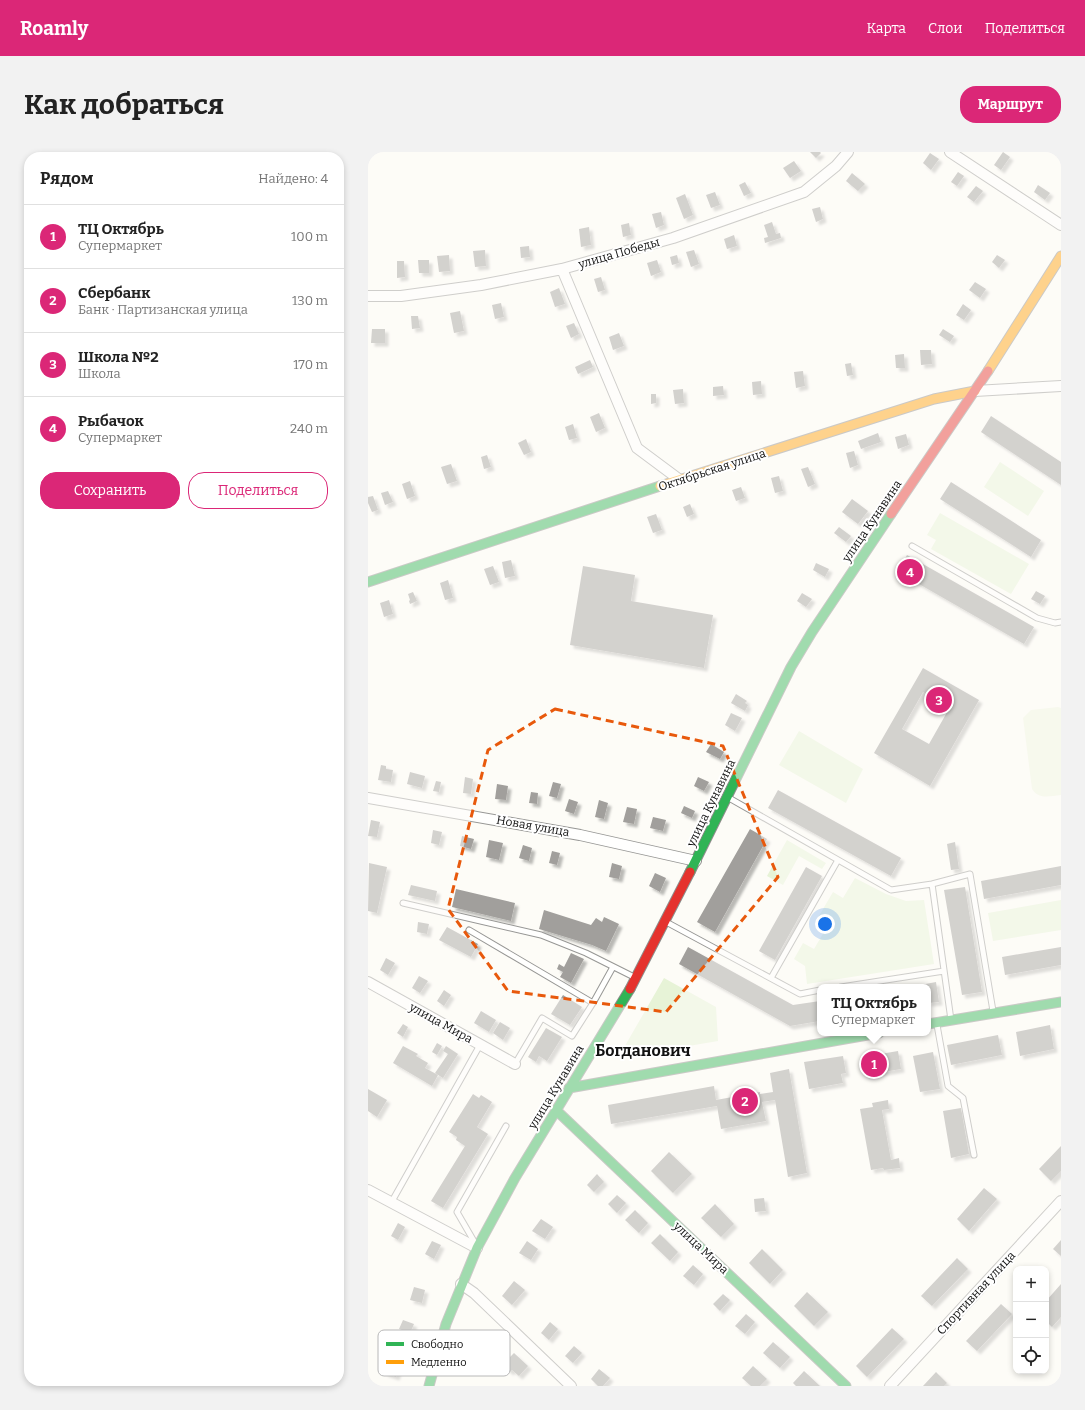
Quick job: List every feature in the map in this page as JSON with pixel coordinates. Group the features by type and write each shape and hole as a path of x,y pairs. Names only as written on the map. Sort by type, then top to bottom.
{"main road":[{"name":"улица Кунавина","path":"444,1330 461,1284 478,1248 515,1178 636,978 696,861 777,695 812,632 975,391 1061,256"},
{"name":"Октябрьская улица","path":"368,582 934,399 975,391"},
{"path":"932,1024 1061,1002"},
{"path":"569,1088 862,1036"},
{"name":"улица Мира","path":"556,1110 846,1386"},
{"name":"улица Кунавина","path":"429,1386 432,1376"}],"street":[{"name":"улица Победы","path":"368,296 401,296 441,292 481,285 562,269 673,238 804,192 836,166 848,152"},
{"path":"950,152 1061,225"},
{"path":"562,269 637,448 680,480"},
{"name":"Октябрьская улица","path":"975,391 1061,386"},
{"name":"Новая улица","path":"368,798 580,835 696,861"},
{"name":"улица Мира","path":"368,982 515,1064"},
{"path":"368,1190 478,1248"},
{"name":"Спортивная улица","path":"890,1386 1061,1201"},
{"path":"461,1284 474,1293 571,1386"}],"lane":[{"path":"912,546 1037,618 1055,623 1061,622"},
{"path":"727,797 891,890 932,884 970,874 993,1014"},
{"path":"772,978 838,860"},
{"path":"932,884 952,1020"},
{"path":"403,903 541,935 586,953 636,978"},
{"path":"665,922 800,994 817,991"},
{"path":"469,930 593,1003"},
{"path":"515,1064 542,1018 572,1036 613,967"},
{"path":"861,984 944,971"},
{"path":"932,1024 948,1086 963,1098 974,1155"},
{"path":"391,1203 480,1044"},
{"path":"478,1248 457,1212 506,1126"}],"highlighted area":[{"path":"555,709 723,746 778,877 666,1012 508,991 448,909 488,750"}],"green space":[{"path":"1000,462 1044,491 1028,516 984,487"},
{"path":"940,513 1029,564 1011,594 931,549 936,540 927,535"},
{"path":"1061,708 1061,795 1041,796 1032,789 1023,718 1031,710"},
{"path":"799,731 863,769 846,803 779,765"},
{"path":"787,840 826,863 822,869 799,856 783,885 767,876"},
{"path":"855,878 886,894 906,901 924,900 934,964 807,984 805,966 794,959 803,943 814,949 827,927 816,921 833,892 843,898"},
{"path":"1061,900 1061,930 993,941 988,913"},
{"path":"664,978 716,1007 718,1041 618,1058"}],"building":[{"path":"810,152 820,152 821,153 816,158"},
{"path":"1003,152 1010,157 1001,170 994,165"},
{"path":"930,153 939,159 931,170 923,163"},
{"path":"794,161 801,171 790,178 783,168"},
{"path":"958,172 964,176 957,186 951,182"},
{"path":"852,173 865,184 858,191 846,181"},
{"path":"745,182 751,193 744,196 739,185"},
{"path":"1038,185 1050,193 1045,200 1034,192"},
{"path":"976,186 983,191 974,202 967,197"},
{"path":"715,192 720,205 711,208 706,195"},
{"path":"685,194 693,215 684,219 676,198"},
{"path":"820,207 823,219 816,222 812,209"},
{"path":"661,212 664,225 656,228 652,214"},
{"path":"772,222 776,234 780,233 781,238 765,243 764,238 768,237 764,225"},
{"path":"629,223 631,235 623,237 621,225"},
{"path":"589,227 591,245 581,247 579,229"},
{"path":"734,235 737,246 727,249 724,239"},
{"path":"529,246 530,257 521,258 520,247"},
{"path":"485,250 486,266 475,267 473,251"},
{"path":"694,250 699,264 691,267 686,252"},
{"path":"449,255 450,271 439,272 437,256"},
{"path":"677,255 679,263 672,265 670,257"},
{"path":"997,255 1005,260 999,268 992,262"},
{"path":"418,260 429,260 429,273 419,273"},
{"path":"657,260 661,272 651,276 647,263"},
{"path":"397,261 404,261 405,277 397,278"},
{"path":"601,277 605,290 598,292 594,279"},
{"path":"975,282 986,289 980,298 969,290"},
{"path":"559,288 565,304 555,307 550,292"},
{"path":"501,303 504,317 495,319 492,305"},
{"path":"963,304 971,310 964,320 956,315"},
{"path":"460,311 464,331 454,333 450,313"},
{"path":"411,316 418,316 420,328 412,329"},
{"path":"574,323 579,334 571,338 566,326"},
{"path":"372,329 385,329 385,343 371,343"},
{"path":"943,329 954,336 950,342 939,335"},
{"path":"619,333 624,346 613,350 609,337"},
{"path":"920,350 931,350 932,364 921,365"},
{"path":"904,354 905,368 896,368 895,355"},
{"path":"590,360 593,367 578,374 575,367"},
{"path":"851,363 853,375 847,376 845,364"},
{"path":"803,371 805,386 796,388 794,372"},
{"path":"761,381 762,394 753,395 752,382"},
{"path":"723,386 724,395 713,396 713,387"},
{"path":"683,389 684,403 675,404 673,390"},
{"path":"651,394 656,394 656,403 651,404"},
{"path":"599,413 605,428 596,432 590,417"},
{"path":"991,416 1061,462 1061,485 981,432"},
{"path":"573,424 577,438 569,440 565,427"},
{"path":"878,433 881,442 861,449 858,441"},
{"path":"906,434 909,445 898,449 895,437"},
{"path":"526,439 531,452 524,455 518,443"},
{"path":"854,451 858,465 850,468 846,453"},
{"path":"487,455 491,467 484,469 481,457"},
{"path":"451,464 457,481 447,484 441,467"},
{"path":"808,467 815,484 808,487 801,469"},
{"path":"779,476 783,491 775,493 771,478"},
{"path":"410,481 415,496 407,499 402,484"},
{"path":"951,482 1041,540 1031,557 940,499"},
{"path":"741,487 745,498 736,501 732,490"},
{"path":"388,491 393,502 385,505 381,493"},
{"path":"373,496 378,510 372,512 368,503 368,497"},
{"path":"852,499 868,511 858,524 842,512"},
{"path":"690,504 694,514 687,517 683,507"},
{"path":"656,514 662,530 653,533 647,517"},
{"path":"839,527 851,536 846,542 834,533"},
{"path":"907,555 1034,627 1024,644 898,572"},
{"path":"511,560 515,576 505,578 502,562"},
{"path":"816,563 829,569 825,577 813,570"},
{"path":"493,566 499,582 490,585 484,569"},
{"path":"583,566 635,575 631,601 713,615 704,668 570,645"},
{"path":"448,580 453,598 445,600 440,583"},
{"path":"1036,591 1045,596 1040,604 1031,599"},
{"path":"413,592 417,601 410,604 408,594"},
{"path":"802,593 812,599 806,607 797,601"},
{"path":"389,600 393,614 384,617 380,603"},
{"path":"923,668 979,700 930,786 874,753","holes":["923,692 950,707 929,744 902,729"]},
{"path":"736,694 747,701 745,703 748,705 745,711 731,703"},
{"path":"731,713 742,718 735,731 725,725"},
{"path":"711,744 724,752 720,759 706,752"},
{"path":"381,765 386,766 386,769 393,770 391,782 378,780"},
{"path":"410,772 425,776 422,788 407,784"},
{"path":"465,777 473,779 471,794 463,793"},
{"path":"698,777 709,782 704,791 694,786"},
{"path":"436,781 441,782 439,792 433,791"},
{"path":"553,782 561,784 557,798 549,796"},
{"path":"497,784 508,786 506,800 495,799"},
{"path":"778,790 901,858 891,876 768,808"},
{"path":"531,792 538,793 537,804 529,803"},
{"path":"569,799 578,802 574,814 565,811"},
{"path":"599,800 608,803 604,819 595,817"},
{"path":"684,806 695,811 692,818 681,813"},
{"path":"627,807 637,809 634,824 623,822"},
{"path":"653,817 666,820 663,831 650,828"},
{"path":"371,820 380,822 377,837 368,836"},
{"path":"750,829 767,839 715,932 697,922"},
{"path":"433,830 442,832 439,845 431,843"},
{"path":"462,836 474,839 471,849 460,846"},
{"path":"489,840 503,843 499,860 486,857"},
{"path":"955,842 959,869 951,870 947,844"},
{"path":"523,845 532,848 529,861 519,858"},
{"path":"552,851 560,853 557,865 549,863"},
{"path":"369,863 387,867 377,913 368,911"},
{"path":"612,863 622,866 619,879 609,877"},
{"path":"1061,866 1061,885 984,899 981,881"},
{"path":"806,867 822,876 775,960 759,951"},
{"path":"655,873 666,878 660,892 649,886"},
{"path":"411,885 437,891 435,901 408,895"},
{"path":"965,887 982,992 962,995 944,890"},
{"path":"456,889 515,903 511,921 452,907"},
{"path":"544,910 591,925 596,918 602,922 604,917 619,924 606,951 592,945 539,929"},
{"path":"418,922 429,924 427,934 417,932"},
{"path":"447,927 478,944 471,957 439,940"},
{"path":"688,947 793,1005 817,1001 817,1022 790,1026 679,964"},
{"path":"1061,947 1061,965 1005,975 1002,957"},
{"path":"571,953 584,959 571,983 560,977 563,972 557,969 559,964 564,967"},
{"path":"386,958 395,963 388,975 380,970"},
{"path":"419,976 428,981 420,993 412,988"},
{"path":"936,982 939,1002 931,1003 931,984 926,984"},
{"path":"444,990 451,995 444,1006 437,1001"},
{"path":"563,995 582,1007 570,1025 551,1014"},
{"path":"481,1011 496,1020 489,1032 474,1023"},
{"path":"500,1022 510,1028 503,1040 493,1033"},
{"path":"403,1024 408,1027 403,1037 397,1033"},
{"path":"1050,1025 1054,1049 1020,1056 1016,1032"},
{"path":"546,1028 562,1037 547,1061 539,1056 536,1062 528,1057"},
{"path":"998,1035 1002,1055 951,1065 947,1045"},
{"path":"437,1043 442,1046 437,1055 432,1052"},
{"path":"403,1046 418,1054 416,1056 428,1063 425,1068 438,1075 432,1086 393,1063"},
{"path":"446,1046 458,1054 443,1078 435,1073 448,1054 443,1051"},
{"path":"898,1051 901,1069 866,1075 863,1057"},
{"path":"933,1052 940,1089 920,1092 913,1056"},
{"path":"843,1056 846,1073 841,1074 843,1083 809,1089 804,1062"},
{"path":"789,1069 807,1173 788,1177 775,1100 762,1102 766,1121 721,1129 717,1106 611,1124 608,1105 714,1086 716,1100 760,1092 760,1094 773,1092 770,1073"},
{"path":"368,1089 387,1100 377,1117 368,1111"},
{"path":"473,1094 479,1098 481,1095 492,1102 477,1127 488,1134 443,1208 431,1201 465,1146 456,1140 457,1137 449,1132"},
{"path":"888,1100 889,1109 882,1110 891,1160 899,1158 900,1168 871,1170 860,1109 873,1107 872,1103"},
{"path":"961,1108 969,1154 951,1158 943,1111"},
{"path":"1061,1146 1061,1171 1051,1181 1039,1169"},
{"path":"669,1152 692,1174 673,1193 651,1171"},
{"path":"597,1174 604,1182 594,1192 587,1185"},
{"path":"984,1188 997,1199 969,1231 957,1219"},
{"path":"617,1195 626,1203 617,1213 608,1204"},
{"path":"764,1198 766,1211 755,1212 754,1199"},
{"path":"715,1204 734,1224 721,1237 701,1218"},
{"path":"635,1210 648,1223 639,1233 625,1220"},
{"path":"541,1219 553,1227 545,1239 532,1231"},
{"path":"398,1223 405,1227 398,1240 391,1236"},
{"path":"660,1234 678,1252 670,1261 651,1243"},
{"path":"1061,1240 1061,1256 1053,1249"},
{"path":"432,1241 441,1245 434,1259 425,1254"},
{"path":"527,1241 538,1249 531,1260 519,1253"},
{"path":"762,1249 783,1270 770,1284 749,1263"},
{"path":"957,1258 968,1269 932,1306 921,1296"},
{"path":"693,1265 703,1274 694,1285 683,1276"},
{"path":"514,1281 525,1290 512,1305 502,1296"},
{"path":"1061,1284 1061,1317 1052,1327 1049,1324 1049,1298"},
{"path":"414,1287 425,1290 422,1303 410,1300"},
{"path":"807,1292 828,1312 814,1326 794,1306"},
{"path":"723,1294 730,1300 720,1311 713,1304"},
{"path":"1001,1304 1012,1314 977,1351 966,1341"},
{"path":"746,1314 755,1322 745,1334 735,1326"},
{"path":"403,1320 414,1324 411,1330 399,1329"},
{"path":"550,1322 558,1329 549,1340 541,1333"},
{"path":"892,1328 904,1339 867,1377 856,1366"},
{"path":"773,1342 790,1357 780,1368 763,1353"},
{"path":"574,1346 582,1353 573,1363 565,1356"},
{"path":"514,1353 528,1366 519,1376 512,1370 510,1372 510,1357"},
{"path":"753,1366 767,1379 760,1386 751,1386 742,1378"},
{"path":"599,1369 610,1378 603,1386 598,1386 591,1379"},
{"path":"804,1371 820,1386 796,1386 793,1383"},
{"path":"936,1372 947,1383 944,1386 923,1386"}],"traffic: fast":[{"path":"368,582 660,486"},
{"path":"690,872 791,667 812,632 891,514"},
{"path":"444,1330 477,1248 515,1178 630,989"},
{"path":"931,1024 1061,1002"},
{"path":"569,1088 862,1036"},
{"path":"556,1110 846,1386"},
{"path":"429,1386 432,1376"}],"traffic: slow":[{"path":"988,371 1061,256"},
{"path":"660,486 934,399 975,391"}],"traffic: jam":[{"path":"891,514 988,371"},
{"path":"630,989 690,872"}],"place":[{"name":"Рыбачок","path":"910,572"},
{"name":"Школа №2","path":"939,700"},
{"name":"ТЦ Октябрь","path":"874,1064"},
{"name":"Сбербанк","path":"745,1101"}],"district":[{"name":"Богданович","path":"643,1050"}]}
